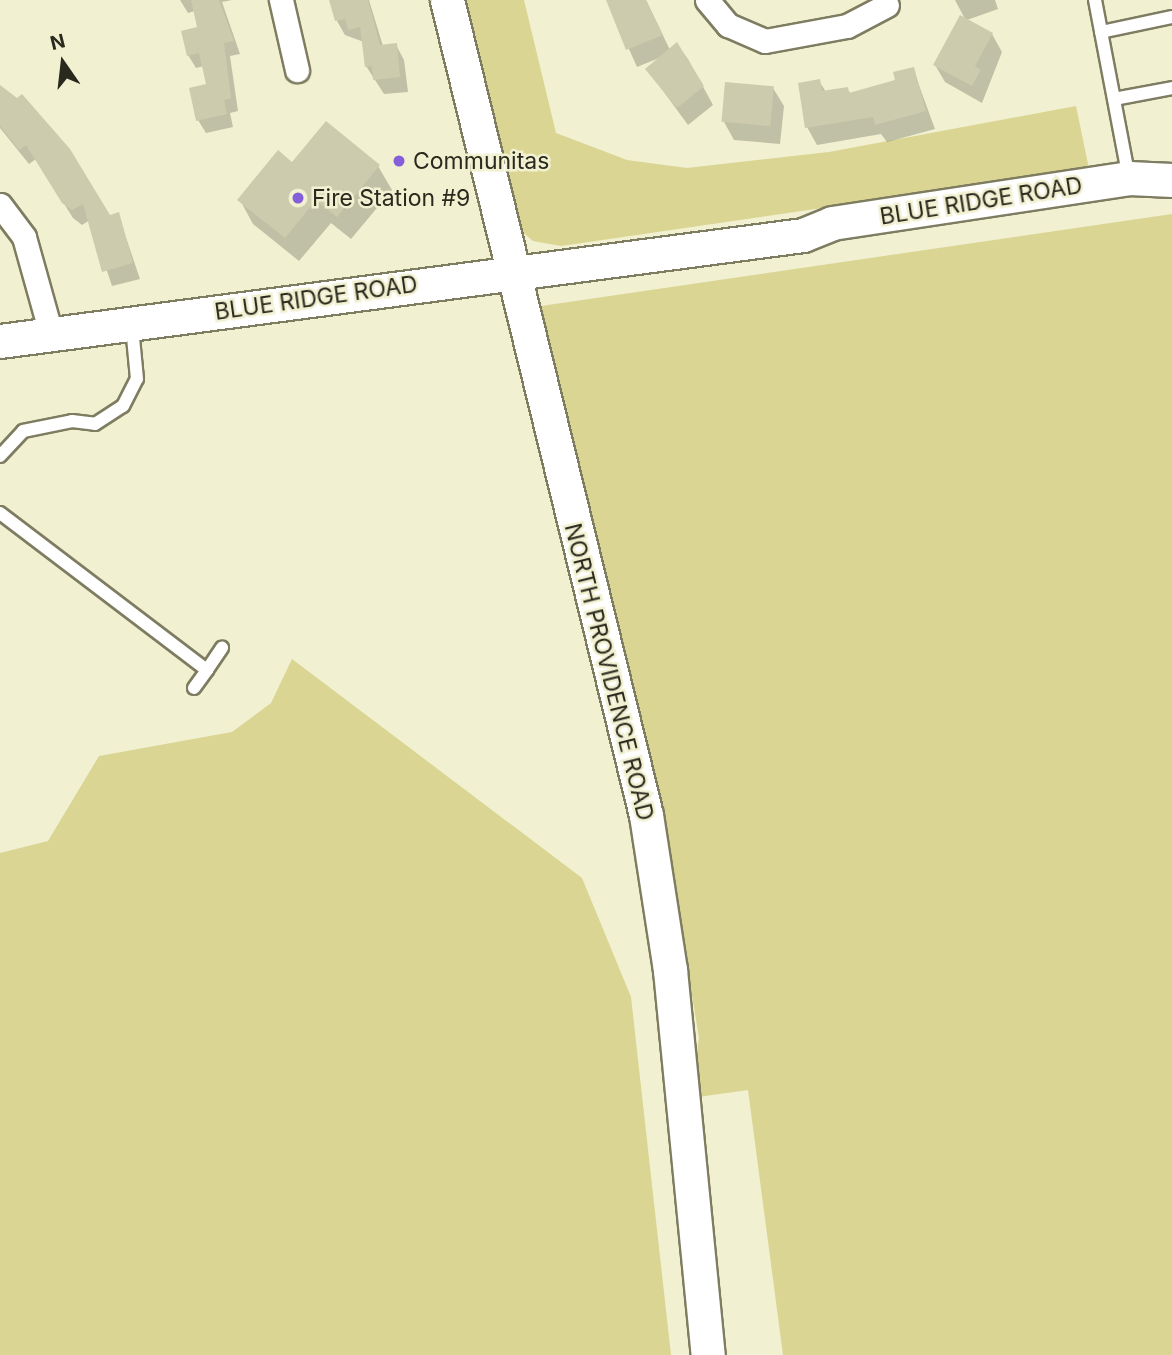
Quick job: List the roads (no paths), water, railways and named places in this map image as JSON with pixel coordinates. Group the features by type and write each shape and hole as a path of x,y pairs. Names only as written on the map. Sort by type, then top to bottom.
{"street":[{"path":"281,0 297,70"},
{"name":"NORTH PROVIDENCE ROAD","path":"447,0 509,271 646,815 670,970 708,1355"},
{"path":"708,0 727,25 765,41 847,26 887,5"},
{"name":"BLUE RIDGE ROAD","path":"1129,178 1172,162"},
{"name":"BLUE RIDGE ROAD","path":"0,341 633,253 803,235 832,223 1129,178 1172,180"},
{"path":"0,205 24,237 51,334"}],"lane":[{"path":"1095,0 1129,178"},
{"path":"1101,32 1172,17"},
{"path":"1114,99 1172,88"},
{"path":"0,456 23,431 72,421 95,424 123,406 137,379 132,324"},
{"path":"0,513 206,670"},
{"path":"194,688 222,648"}],"place":[{"name":"Communitas","path":"399,161"},
{"name":"Fire Station #9","path":"298,198"}]}
